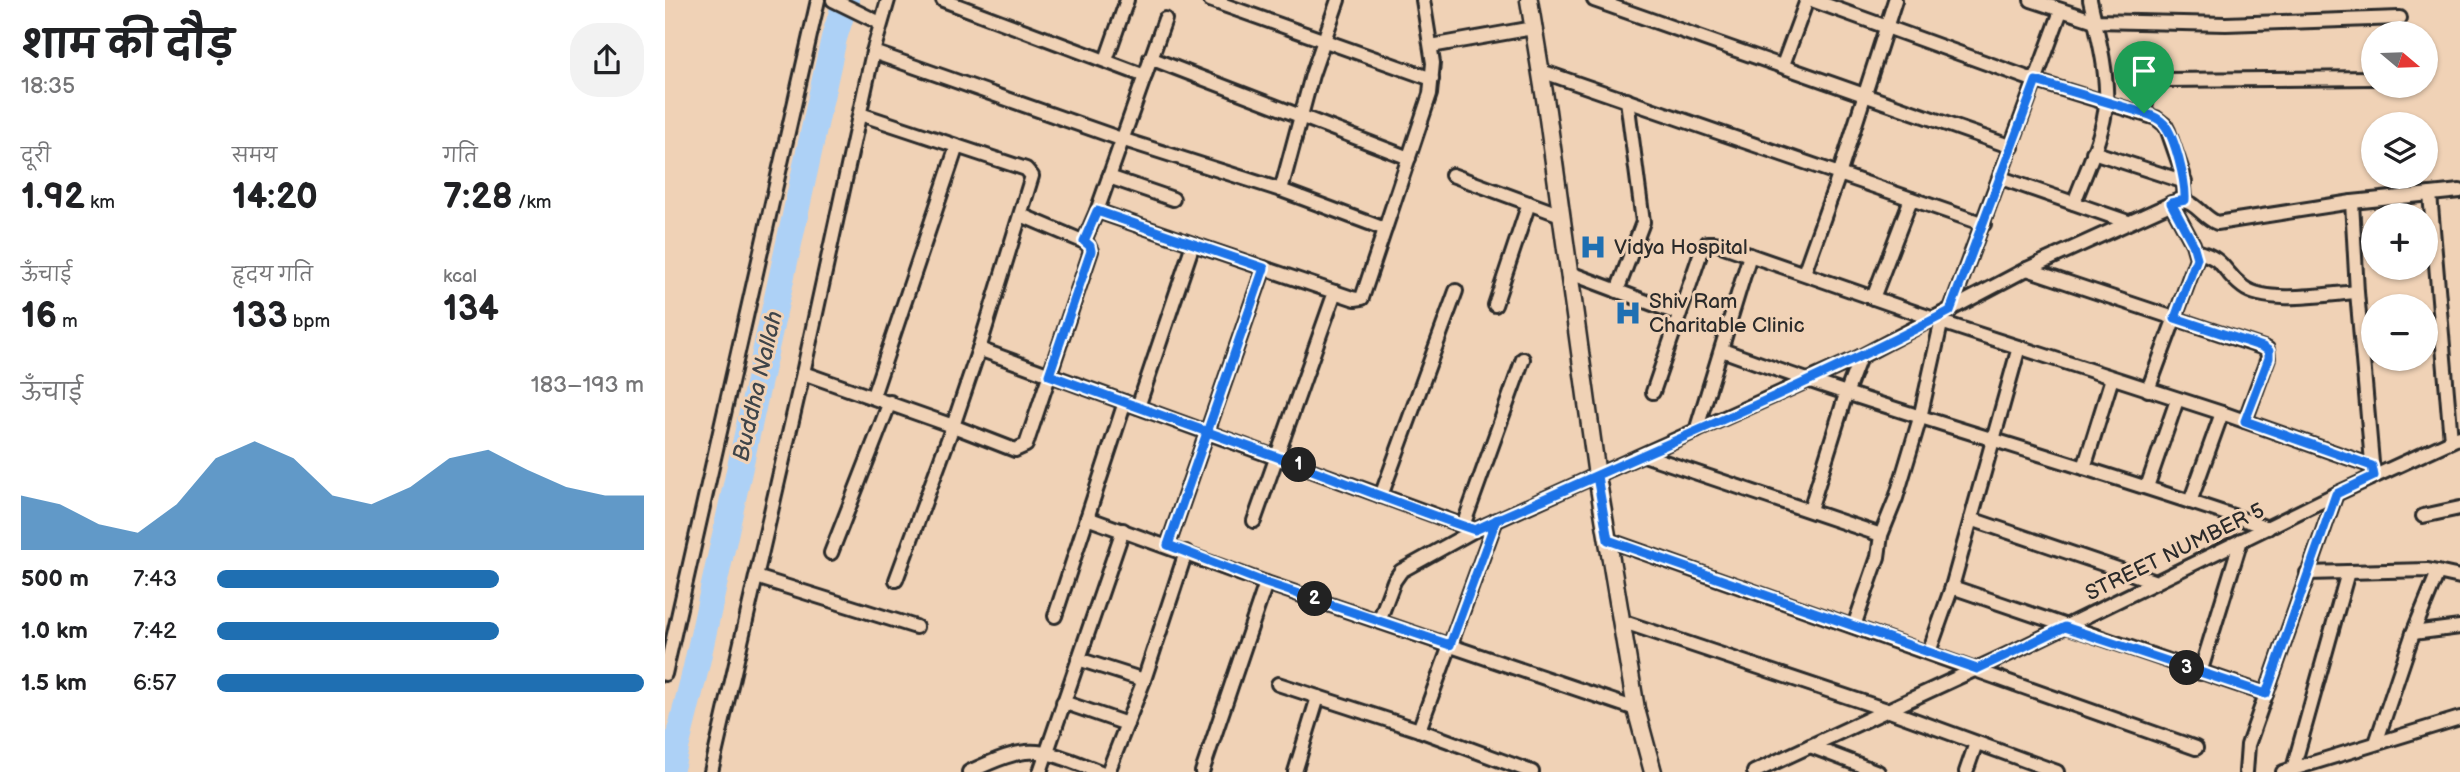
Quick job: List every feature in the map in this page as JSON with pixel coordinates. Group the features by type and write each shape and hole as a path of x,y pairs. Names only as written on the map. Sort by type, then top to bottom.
{"street":[{"path":"665,674 818,0"},
{"path":"832,0 875,21"},
{"path":"711,772 860,114 873,52 875,21 888,0"},
{"path":"943,0 1145,76"},
{"path":"1106,60 1127,0"},
{"path":"1210,0 1432,79"},
{"path":"1281,190 1338,0"},
{"path":"1097,211 1355,299 1362,298 1430,94 1431,46 1423,0"},
{"path":"1529,0 1597,476 1636,709 1653,772"},
{"path":"1594,0 2011,147"},
{"path":"1783,65 1810,0 2036,81 2156,118 2165,125 2185,182 2185,200"},
{"path":"1804,273 1839,175 1895,0"},
{"path":"2031,0 2095,21 2226,24 2400,18"},
{"path":"2074,203 2094,152 2106,103 2101,46 2090,0"},
{"path":"1854,626 1920,418 1942,316 1984,224 2061,11"},
{"path":"1084,241 1165,19"},
{"path":"1431,46 1533,28"},
{"path":"873,52 1121,139 1281,190 1385,229"},
{"path":"1150,58 1409,158"},
{"path":"1541,71 1984,224"},
{"path":"2144,113 2152,86 2163,79 2361,78"},
{"path":"1617,291 1640,237 1643,222 1627,100"},
{"path":"860,114 1030,172 1031,181 953,426 896,580"},
{"path":"873,396 957,146"},
{"path":"2094,152 2185,182"},
{"path":"1452,175 1561,215"},
{"path":"1109,177 1173,199"},
{"path":"2001,178 2128,222"},
{"path":"1379,621 1394,581 1401,571 1469,528 1496,520 1597,476 1860,357 2027,269 2171,203 2185,200 2217,223 2353,202 2460,191"},
{"path":"2430,194 2456,439"},
{"path":"1873,298 1911,199"},
{"path":"1653,391 1704,245 1715,243 1873,298 1942,316 2019,348 2222,413 2373,471 2357,292 2353,202"},
{"path":"1495,305 1529,203"},
{"path":"2148,390 2194,268 2196,251 2171,203"},
{"path":"803,373 890,402 1015,450 1026,445 1091,251 1084,241 1021,215"},
{"path":"1055,616 1087,518 1193,244"},
{"path":"2196,251 2219,259 2243,287 2261,296 2357,292"},
{"path":"1696,431 1749,255"},
{"path":"1168,545 1264,268"},
{"path":"2027,269 2269,351 2269,358 2245,421"},
{"path":"1570,273 1679,314"},
{"path":"1381,496 1456,290"},
{"path":"1254,521 1335,292"},
{"path":"1929,652 1952,587 2019,348"},
{"path":"979,349 1469,528"},
{"path":"1722,350 1806,381 2147,487 2268,528"},
{"path":"1810,509 1860,357"},
{"path":"1469,528 1523,359"},
{"path":"2084,468 2112,378"},
{"path":"2147,487 2178,400"},
{"path":"831,553 890,402"},
{"path":"2190,502 2222,413"},
{"name":"STREET NUMBER 5","path":"1758,771 1977,669 2268,528 2336,494 2373,471 2456,439"},
{"path":"1644,455 1881,535"},
{"path":"2246,772 2248,745 2336,494"},
{"path":"2423,516 2460,508"},
{"path":"1087,518 1168,545 1266,583 1636,709"},
{"path":"1971,519 2156,582"},
{"path":"1419,730 1496,520"},
{"path":"1040,772 1123,530"},
{"path":"1608,540 2196,748"},
{"path":"2200,673 2241,540"},
{"path":"1108,772 1144,680 1186,552"},
{"path":"2307,573 2410,570 2460,577"},
{"path":"2288,770 2348,572"},
{"path":"2376,743 2413,633 2438,572"},
{"path":"756,577 916,627"},
{"path":"1202,772 1266,583"},
{"path":"1952,587 2266,694"},
{"path":"1621,621 1887,710 2049,771"},
{"path":"2413,633 2460,627"},
{"path":"1078,659 1144,680"},
{"path":"1278,684 1419,730 1507,768 1532,772"},
{"path":"1295,772 1318,697"},
{"path":"1063,702 1128,724"},
{"path":"2288,770 2460,718"},
{"path":"1966,772 1976,743"},
{"path":"1810,746 1878,772"},
{"path":"969,772 994,766 1025,751 1047,751 1101,772"}],"waterway":[{"name":"Buddha Nallah","path":"670,772 695,672 834,38 846,0"}],"place":[{"name":"Vidya Hospital","path":"1593,247"},
{"name":"Shiv Ram Charitable Clinic","path":"1628,313"}],"route":[{"path":"2144,113 2036,81 1950,311 1860,357 1669,444 1597,476 1496,520 1475,530 1206,431 1049,375 1091,251 1084,241 1097,211 1264,268 1206,431 1168,545 1266,583 1450,645 1496,520 1546,498 1597,476 1608,540 1977,669 2065,627 2266,694 2336,494 2374,476 2372,466 2245,421 2269,358 2269,351 2175,318 2194,268 2196,251 2171,203 2185,200 2186,188 2168,131 2161,121 2144,113"}]}
